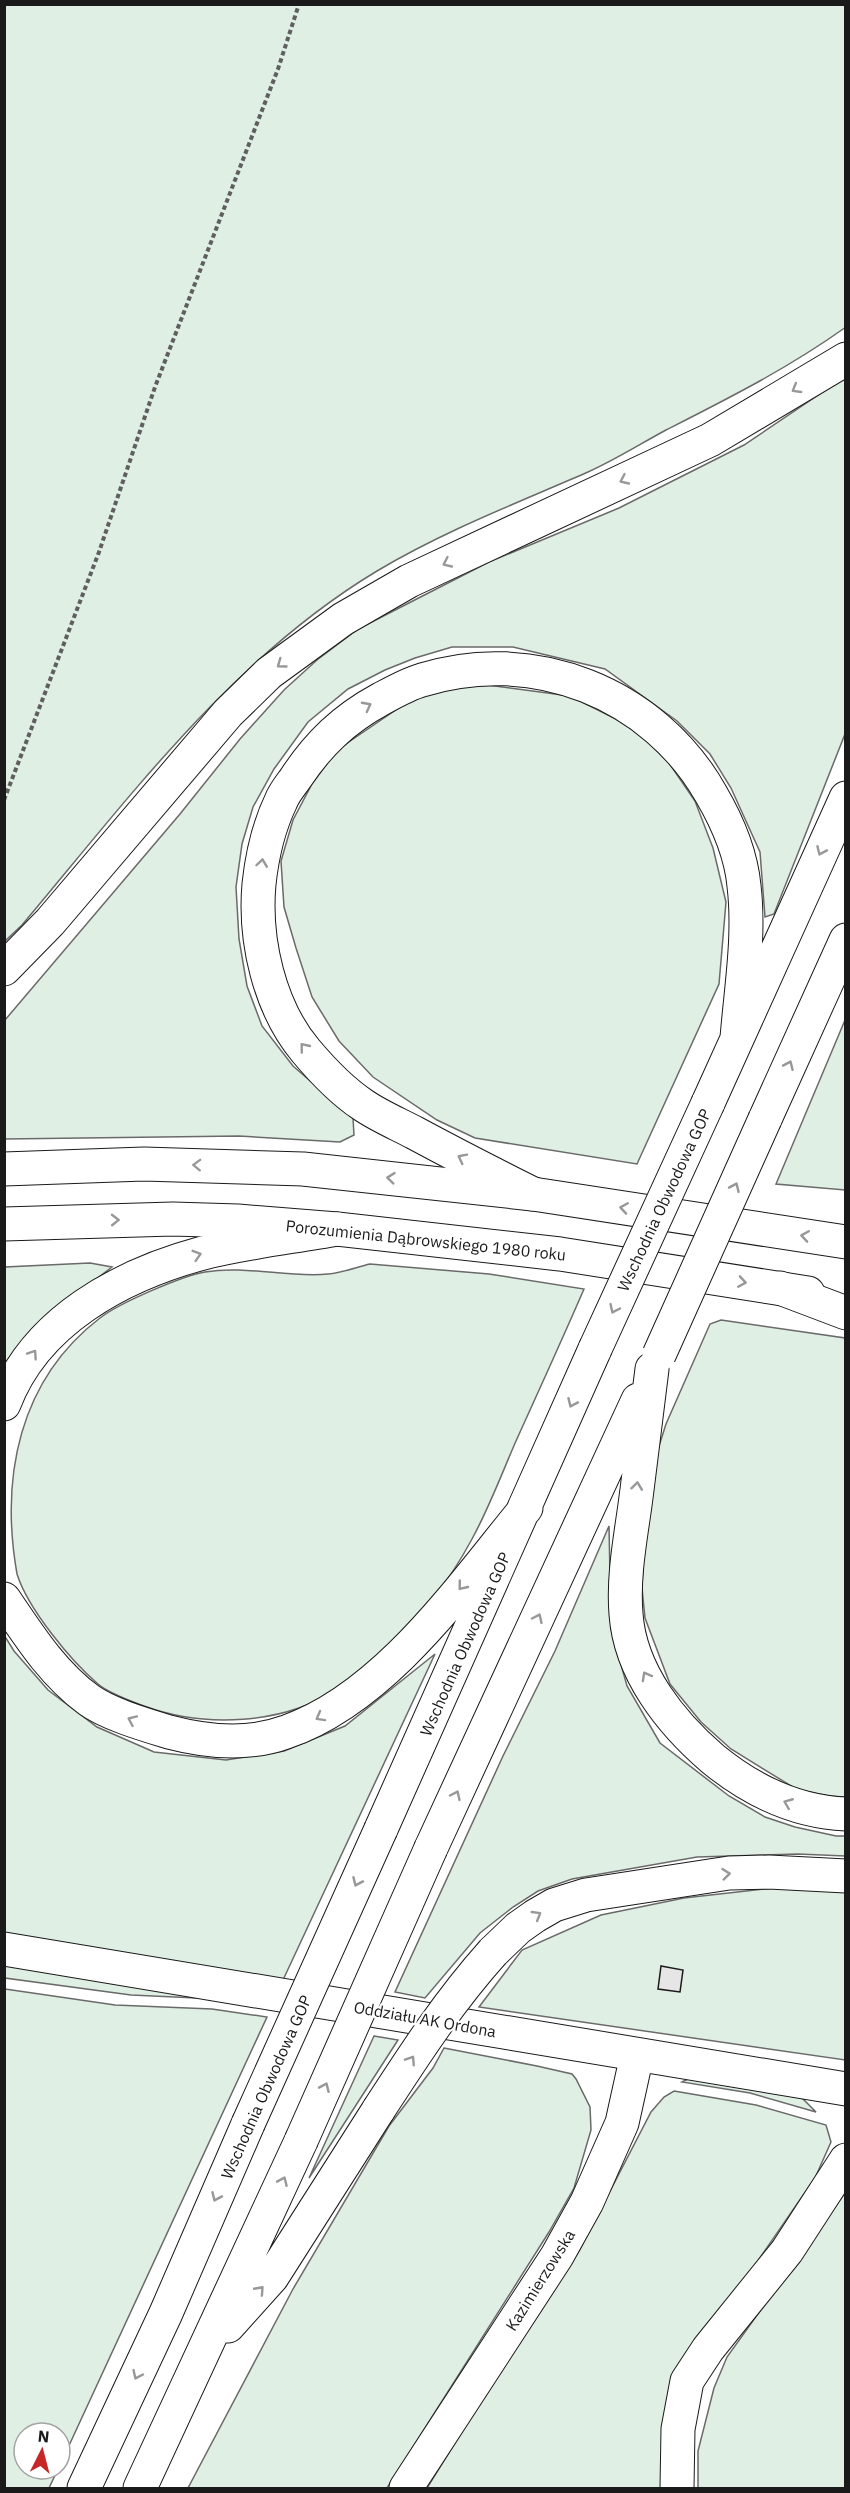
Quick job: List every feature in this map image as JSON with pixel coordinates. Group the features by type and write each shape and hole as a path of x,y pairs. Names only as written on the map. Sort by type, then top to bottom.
{"main road":[{"path":"4,969 50,922 228,713 269,673 306,646 344,619 409,581 710,440 846,358"},
{"path":"533,1194 379,1114 354,1098 324,1071 287,1026 263,963 258,932 262,857 281,800 306,762 328,736 356,712 420,680 465,670 509,669 538,671 600,690 660,728 689,760 706,784 735,840 744,886 745,933 737,1038"},
{"name":"Wschodnia Obwodowa GOP","path":"84,2488 166,2313 248,2124 846,798"},
{"path":"140,2488 207,2349 431,1848 656,1362 846,940"},
{"path":"818,1002 846,970"},
{"path":"4,1169 144,1164 303,1169 533,1194 846,1242"},
{"name":"Porozumienia Dąbrowskiego 1980 roku","path":"4,1224 173,1219 238,1221 338,1229 560,1254 846,1299"},
{"path":"4,1404 37,1348 65,1318 96,1298 142,1274 203,1253 338,1229"},
{"path":"780,1288 846,1312"},
{"path":"656,1362 627,1557 626,1616 636,1659 661,1704 690,1739 727,1770 759,1791 799,1807 846,1814"},
{"path":"4,1599 56,1671 90,1701 141,1724 180,1735 218,1741 249,1740 284,1733 320,1718 364,1687 423,1634 526,1508"},
{"path":"207,2349 272,2277 425,2038 474,1973 518,1928 554,1905 586,1896 729,1873 769,1872 846,1876"},
{"name":"Oddziału AK Ordona","path":"4,1949 846,2089"},
{"name":"Kazimierzowska","path":"406,2488 557,2256 587,2202 622,2123 638,2055"},
{"path":"677,2488 678,2429 687,2380 708,2349 787,2251 846,2160"}],"path":[{"path":"4,800 99,552 155,387 278,69 299,4"}],"green space":[{"path":"5,4 845,5 846,327 780,370 618,457 428,543 377,571 325,606 275,645 185,733 22,925 5,941"},
{"path":"845,377 845,734 774,914 765,917 760,852 731,788 710,754 677,721 605,669 513,647 452,647 385,670 348,689 308,722 274,769 253,807 242,844 236,887 239,939 247,986 262,1026 293,1066 353,1118 354,1135 340,1142 239,1136 5,1139 5,1020 180,814 240,739 284,690 317,660 358,629 489,562 619,508 744,445"},
{"path":"480,684 570,696 634,728 669,763 695,801 713,848 726,902 719,984 637,1164 475,1138 437,1120 373,1077 339,1041 312,997 284,907 281,861 293,820 312,784 337,750 409,701 440,691"},
{"path":"845,1020 845,1190 776,1184"},
{"path":"90,1263 112,1267 73,1297 5,1371 5,1267"},
{"path":"370,1264 489,1274 584,1289 484,1515 454,1570 409,1628 367,1667 338,1689 293,1710 243,1719 192,1718 144,1706 103,1688 87,1674 51,1634 31,1603 17,1574 12,1538 11,1502 14,1467 22,1433 34,1401 50,1371 72,1343 100,1318 167,1284 205,1272 220,1270 313,1275 344,1271"},
{"path":"721,1320 845,1338 845,1797 796,1789 731,1749 701,1722 670,1684 645,1618 642,1588 645,1510 654,1462 666,1424 710,1324"},
{"path":"609,1526 611,1629 627,1686 660,1743 729,1796 765,1817 795,1827 845,1836 845,1856 798,1854 697,1857 572,1879 538,1891 480,1933 425,1998 395,1992 503,1756 555,1651"},
{"path":"4,1635 14,1651 48,1690 97,1727 154,1752 226,1760 284,1751 345,1726 435,1654 283,1980 5,1935"},
{"path":"772,1888 845,1891 845,2060 479,2007 522,1950 601,1915 684,1898"},
{"path":"5,1964 196,1995 196,1998 131,1995 5,1978"},
{"path":"5,1989 115,2005 212,2009 267,2017 72,2439 72,2421 12,2421 12,2481 52,2481 49,2488 5,2488"},
{"path":"374,2036 398,2040 309,2178"},
{"path":"444,2048 572,2074 576,2079 590,2107 591,2130 574,2188 549,2232 387,2488 188,2488 293,2289 389,2126 433,2068"},
{"path":"688,2079 802,2098 816,2112 750,2093 682,2082"},
{"path":"674,2091 756,2105 826,2125 831,2142 815,2178 757,2262 698,2337 662,2488 427,2488 512,2351 579,2251 651,2112 664,2097"},
{"path":"845,2193 845,2488 698,2488 698,2451 714,2388 727,2357"}],"building":[{"path":"661,1966 683,1970 680,1992 658,1989"}]}
